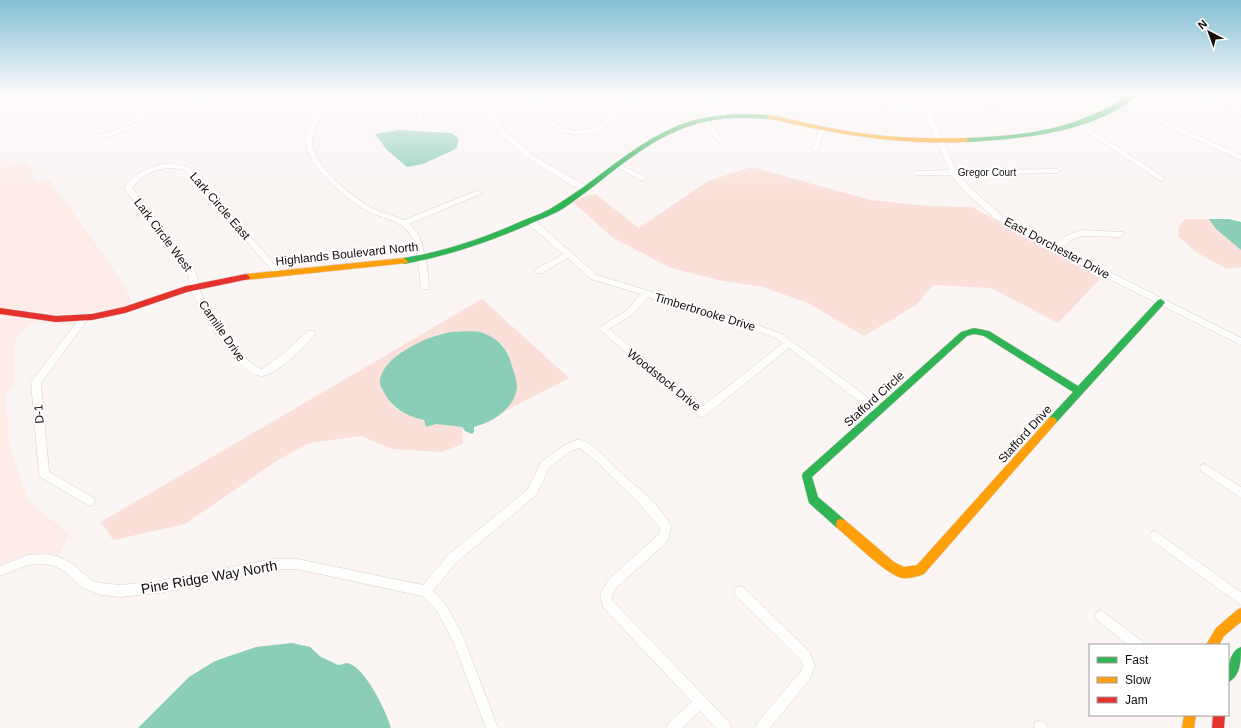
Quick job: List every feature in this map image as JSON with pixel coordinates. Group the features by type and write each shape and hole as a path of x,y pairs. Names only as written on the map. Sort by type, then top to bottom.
{"street":[{"path":"94,137 108,135 126,129"},
{"path":"314,129 309,141 310,147 320,168 353,199 371,210 404,223 414,233 421,259 425,288"},
{"path":"499,129 512,143 537,162 584,188"},
{"path":"561,129 583,134 596,129"},
{"name":"Highlands Boulevard North","path":"0,311 50,319 85,317 119,312 173,293 235,279 278,272 375,265 421,259 475,245 558,207 664,133 674,129"},
{"path":"711,129 721,142"},
{"path":"815,150 822,129"},
{"name":"Highlands Boulevard North","path":"822,129 889,138 968,140 1020,136 1051,129"},
{"name":"East Dorchester Drive","path":"935,129 953,172 968,190 997,216 1056,249 1241,342"},
{"path":"1086,129 1161,178"},
{"path":"1178,129 1241,158"},
{"path":"617,165 642,178"},
{"name":"Lark Circle East","path":"150,170 169,166 187,168 278,272"},
{"name":"Lark Circle West","path":"150,170 141,174 132,181 128,188 193,275 194,288"},
{"name":"Gregor Court","path":"917,173 1057,171"},
{"path":"404,223 479,193"},
{"name":"Timberbrooke Drive","path":"530,221 567,255 594,277 746,324 779,336 879,411"},
{"path":"1056,249 1070,237 1082,233 1120,234"},
{"path":"539,271 567,255"},
{"name":"Camille Drive","path":"194,288 204,309 238,357 254,372 262,373 275,365 305,341 311,333"},
{"name":"Woodstock Drive","path":"646,294 629,313 603,329 702,413 788,344"},
{"name":"Stafford Drive","path":"903,573 920,570 1079,391 1161,302"},
{"name":"D-1","path":"85,317 36,382 44,474 90,501"},
{"name":"Stafford Circle","path":"903,573 890,566 813,500 810,494 807,476 964,334 974,331 986,333 1079,391"},
{"path":"492,728 458,638 441,607 425,591 452,559 532,492 546,464 566,449 579,443 597,456 652,508 666,527 664,537 613,583 606,594 607,603 725,728"},
{"path":"1205,468 1241,493"},
{"path":"1155,536 1241,599"},
{"name":"Pine Ridge Way North","path":"0,571 28,560 43,559 57,561 69,568 87,584 101,589 120,591 159,587 273,564 297,564 425,591"},
{"path":"740,592 806,655 809,666 806,675 762,728"},
{"path":"1213,644 1220,632 1241,614"},
{"path":"1101,616 1137,644"},
{"path":"1229,674 1241,653"},
{"path":"673,728 700,702"},
{"path":"1188,728 1190,716"},
{"path":"1218,728 1220,716"}],"shaded area":[{"path":"398,130 451,133 459,139 456,149 423,164 407,167 387,150 375,134"},
{"path":"25,161 38,183 50,179 59,194 106,258 130,297 131,304 119,308 87,313 53,315 0,308 0,169"},
{"path":"752,167 870,200 929,206 972,207 1101,278 1058,323 991,288 933,285 916,305 864,336 808,303 763,287 723,281 671,268 613,238 572,201 595,194 639,228 710,180"},
{"path":"1185,219 1209,219 1216,229 1241,250 1241,267 1227,269 1196,252 1178,236 1179,226"},
{"path":"1209,219 1229,219 1241,222 1241,250 1216,229"},
{"path":"482,299 569,378 500,414 506,410 516,381 509,357 477,332 452,332 440,334 408,349 391,362 380,382 391,403 400,412 422,420 430,425 436,424 462,427 463,444 441,452 393,449 361,436 309,443 278,460 185,524 113,540 101,522"},
{"path":"0,315 48,322 78,321 74,325 39,322 27,326 15,339 14,382 5,397 8,420 8,441 28,501 69,534 59,555 42,552 0,565"},
{"path":"452,332 479,332 494,338 508,355 517,387 512,402 507,408 495,418 474,427 474,432 472,434 465,431 462,427 436,424 426,427 424,420 409,415 395,407 388,399 380,384 382,374 396,356 419,343 442,334"},
{"path":"292,643 310,647 321,657 338,665 347,663 354,666 361,672 380,702 391,728 138,728 189,677 215,661 256,647"}],"traffic: fast":[{"path":"404,261 435,255 466,246 496,236 548,213 561,206 633,153 656,139 677,129"},
{"path":"966,140 1038,134 1059,129"},
{"path":"1052,421 1161,302"},
{"path":"841,524 813,500 807,476 964,334 974,331 986,333 1079,391"},
{"path":"1229,674 1241,653"}],"traffic: slow":[{"path":"825,129 890,139 920,141 966,140"},
{"path":"246,277 404,261"},
{"path":"841,524 890,566 903,573 920,570 1052,421"},
{"path":"1213,644 1220,632 1241,614"},
{"path":"1188,728 1190,716"}],"traffic: jam":[{"path":"0,311 56,319 92,317 125,310 186,289 246,277"},
{"path":"1218,728 1219,716"}]}
